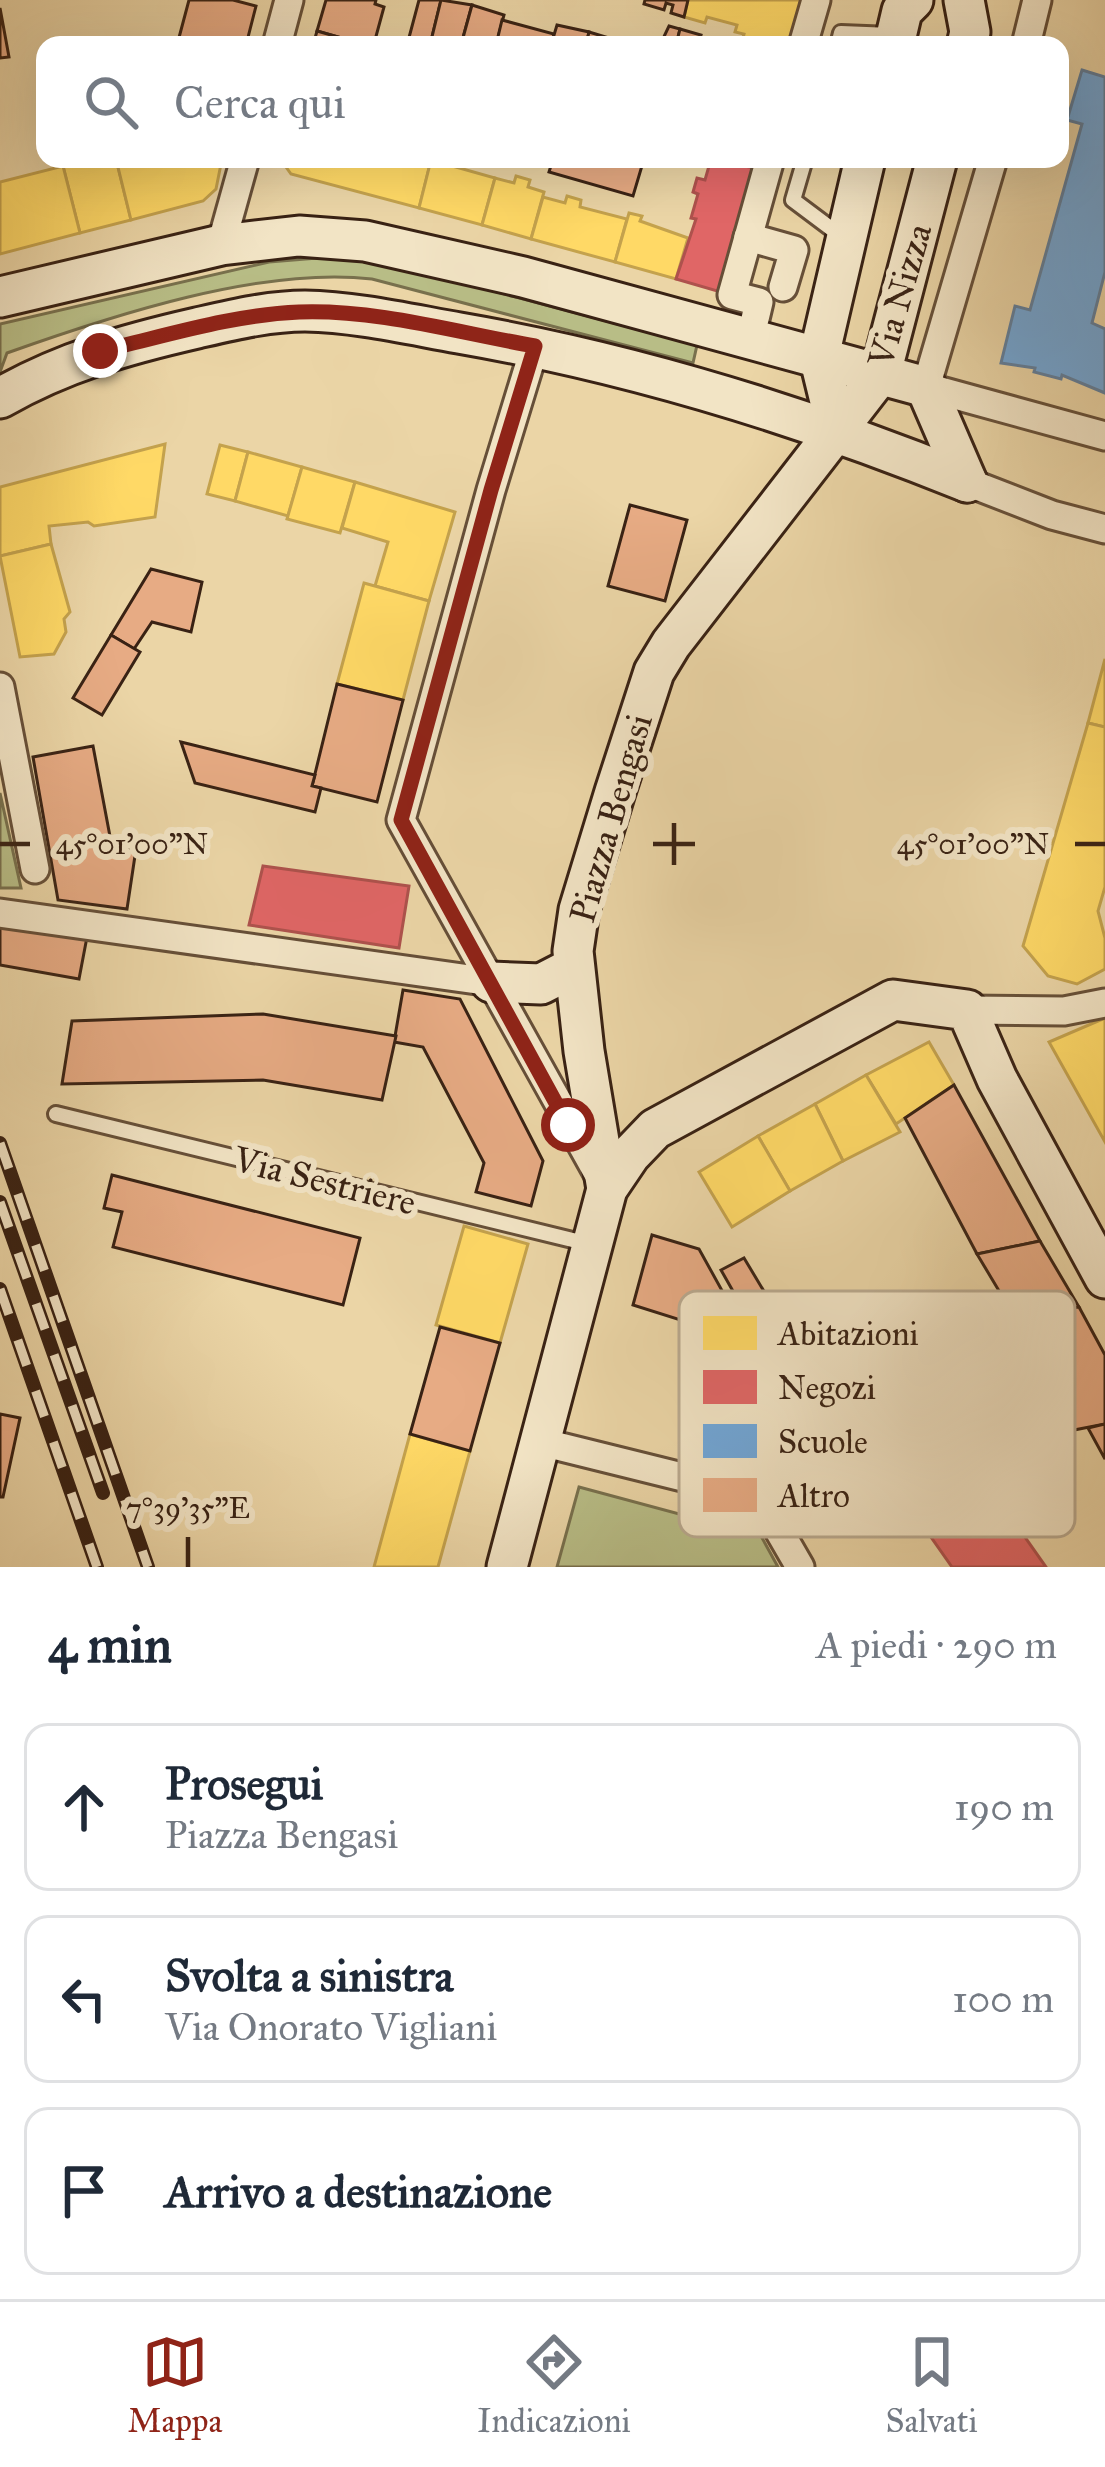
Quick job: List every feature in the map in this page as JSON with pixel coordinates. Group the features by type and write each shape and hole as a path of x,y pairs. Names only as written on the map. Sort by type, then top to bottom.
{"main road":[{"path":"964,0 969,36"},
{"name":"Via Nizza","path":"837,430 819,356 863,168"},
{"name":"Via Nizza","path":"837,430 881,373 935,168"},
{"path":"0,297 220,245 299,236 365,241 523,277 926,387 967,482"},
{"path":"0,398 100,351 248,316 303,311 362,316 535,346 837,430 967,482"},
{"path":"896,453 926,387"},
{"name":"Piazza Bengasi","path":"607,1189 574,967 579,910 654,672 837,430"},
{"path":"491,982 541,983 574,967"},
{"path":"507,1567 607,1189 630,1155 655,1129 892,1000 967,1010 997,1079 1105,1278"}],"street":[{"path":"279,36 289,0"},
{"path":"805,36 815,0"},
{"path":"1028,36 1037,0"},
{"path":"220,245 242,168"},
{"path":"755,319 759,302 732,295 767,168"},
{"name":"Via Nizza","path":"926,387 990,168"},
{"path":"748,237 794,250 783,286"},
{"path":"535,346 401,820 607,1189"},
{"path":"926,387 1105,436"},
{"path":"967,482 1052,515 1105,529"},
{"path":"0,687 35,869"},
{"path":"0,913 491,982"},
{"path":"967,1010 1064,1011 1105,1003"},
{"path":"541,1442 679,1476"},
{"path":"783,1537 800,1567"}],"lane":[{"path":"840,36 901,27"},
{"path":"802,168 793,200 845,239"},
{"name":"Via Sestriere","path":"56,1114 594,1245"}],"green space":[{"path":"330,257 376,260 697,345 693,363 372,279 329,277 236,287 139,310 7,353 0,372 0,324 269,262"},
{"path":"0,793 21,888 0,888"},
{"path":"579,1487 679,1514 679,1537 762,1537 778,1567 557,1567"}],"building: Abitazioni":[{"path":"688,0 806,0 796,36 743,36 735,32 737,25 684,17"},
{"path":"64,168 118,168 131,220 80,233"},
{"path":"64,168 80,233 0,254 0,182"},
{"path":"118,168 220,168 216,189 203,201 131,220"},
{"path":"287,168 429,168 419,208 291,174"},
{"path":"429,168 459,168 495,178 482,225 419,208"},
{"path":"516,176 544,192 531,239 482,225 495,178 514,183"},
{"path":"567,196 581,200 580,207 627,219 615,262 531,239 543,197 565,203"},
{"path":"629,213 688,238 676,279 615,262"},
{"path":"165,444 155,517 94,526 88,522 49,526 51,544 0,556 0,487"},
{"path":"220,445 248,452 235,501 207,494"},
{"path":"248,452 302,467 288,516 235,501"},
{"path":"302,467 355,482 340,533 287,519"},
{"path":"355,482 455,512 429,601 375,586 388,542 342,528"},
{"path":"51,544 70,612 64,619 66,632 54,654 20,657 0,556"},
{"path":"364,583 429,601 403,700 337,684"},
{"path":"1105,659 1105,727 1088,723"},
{"path":"1088,723 1105,727 1105,887 1098,911 1105,938 1105,969 1077,984 1048,976 1023,946"},
{"path":"1105,1018 1105,1142 1049,1042"},
{"path":"929,1042 954,1085 896,1124 866,1075"},
{"path":"866,1075 900,1132 843,1161 815,1104"},
{"path":"815,1104 843,1161 790,1191 758,1136"},
{"path":"758,1136 790,1191 732,1227 699,1172"},
{"path":"464,1226 528,1244 500,1343 436,1325"},
{"path":"410,1434 470,1451 438,1567 374,1567"}],"building: Negozi":[{"path":"708,168 759,169 724,293 676,279 696,219 691,218 697,178 705,180"},
{"path":"263,866 409,886 399,948 249,925"},
{"path":"931,1537 1025,1537 1046,1567 952,1567"}],"building: Scuole":[{"path":"1082,70 1105,77 1105,272 1092,323 1105,329 1105,393 1062,375 1061,379 1034,372 1035,368 1001,363 1015,306 1030,310 1082,124 1069,121"}],"building: Altro":[{"path":"189,0 233,0 256,6 248,36 179,36"},
{"path":"326,0 376,0 375,4 384,7 376,36 317,31"},
{"path":"419,0 441,0 432,36 409,36"},
{"path":"441,0 472,5 463,36 432,36"},
{"path":"645,0 688,0 684,17 671,13 673,5 666,3 664,10 644,4"},
{"path":"472,5 504,15 498,36 463,36"},
{"path":"0,8 9,57 0,58"},
{"path":"502,20 554,34 553,36 498,36"},
{"path":"557,25 589,32 588,36 554,36"},
{"path":"669,26 680,29 678,36 664,36"},
{"path":"550,168 641,168 633,196 549,172"},
{"path":"630,505 687,520 665,601 608,586"},
{"path":"151,569 202,582 191,632 152,622 134,649 111,635"},
{"path":"111,635 140,652 102,715 73,698"},
{"path":"337,684 403,700 377,802 312,786"},
{"path":"181,742 315,775 312,786 321,788 315,812 195,783"},
{"path":"93,746 112,847 136,849 127,909 58,900 33,757"},
{"path":"0,922 87,937 79,979 0,965"},
{"path":"403,990 460,999 543,1161 531,1206 476,1192 484,1163 423,1047 394,1042"},
{"path":"263,1014 396,1036 382,1100 263,1080 62,1084 72,1021"},
{"path":"954,1085 1040,1241 977,1254 905,1118"},
{"path":"112,1175 360,1238 343,1305 113,1247 122,1212 104,1208"},
{"path":"652,1235 699,1249 722,1291 679,1291 679,1320 633,1305"},
{"path":"1040,1241 1070,1291 999,1291 977,1254"},
{"path":"744,1258 764,1291 733,1291 721,1270"},
{"path":"1079,1307 1105,1355 1105,1424 1075,1430 1075,1308"},
{"path":"440,1327 500,1343 470,1451 410,1434"},
{"path":"0,1414 20,1418 3,1497 0,1497"},
{"path":"1105,1424 1105,1459 1088,1428"}],"railway":[{"path":"0,1143 148,1567"},
{"path":"0,1202 103,1493"},
{"path":"0,1289 97,1567"}],"route":[{"path":"100,351 248,316 303,311 362,316 535,346 401,820 568,1125"}]}
